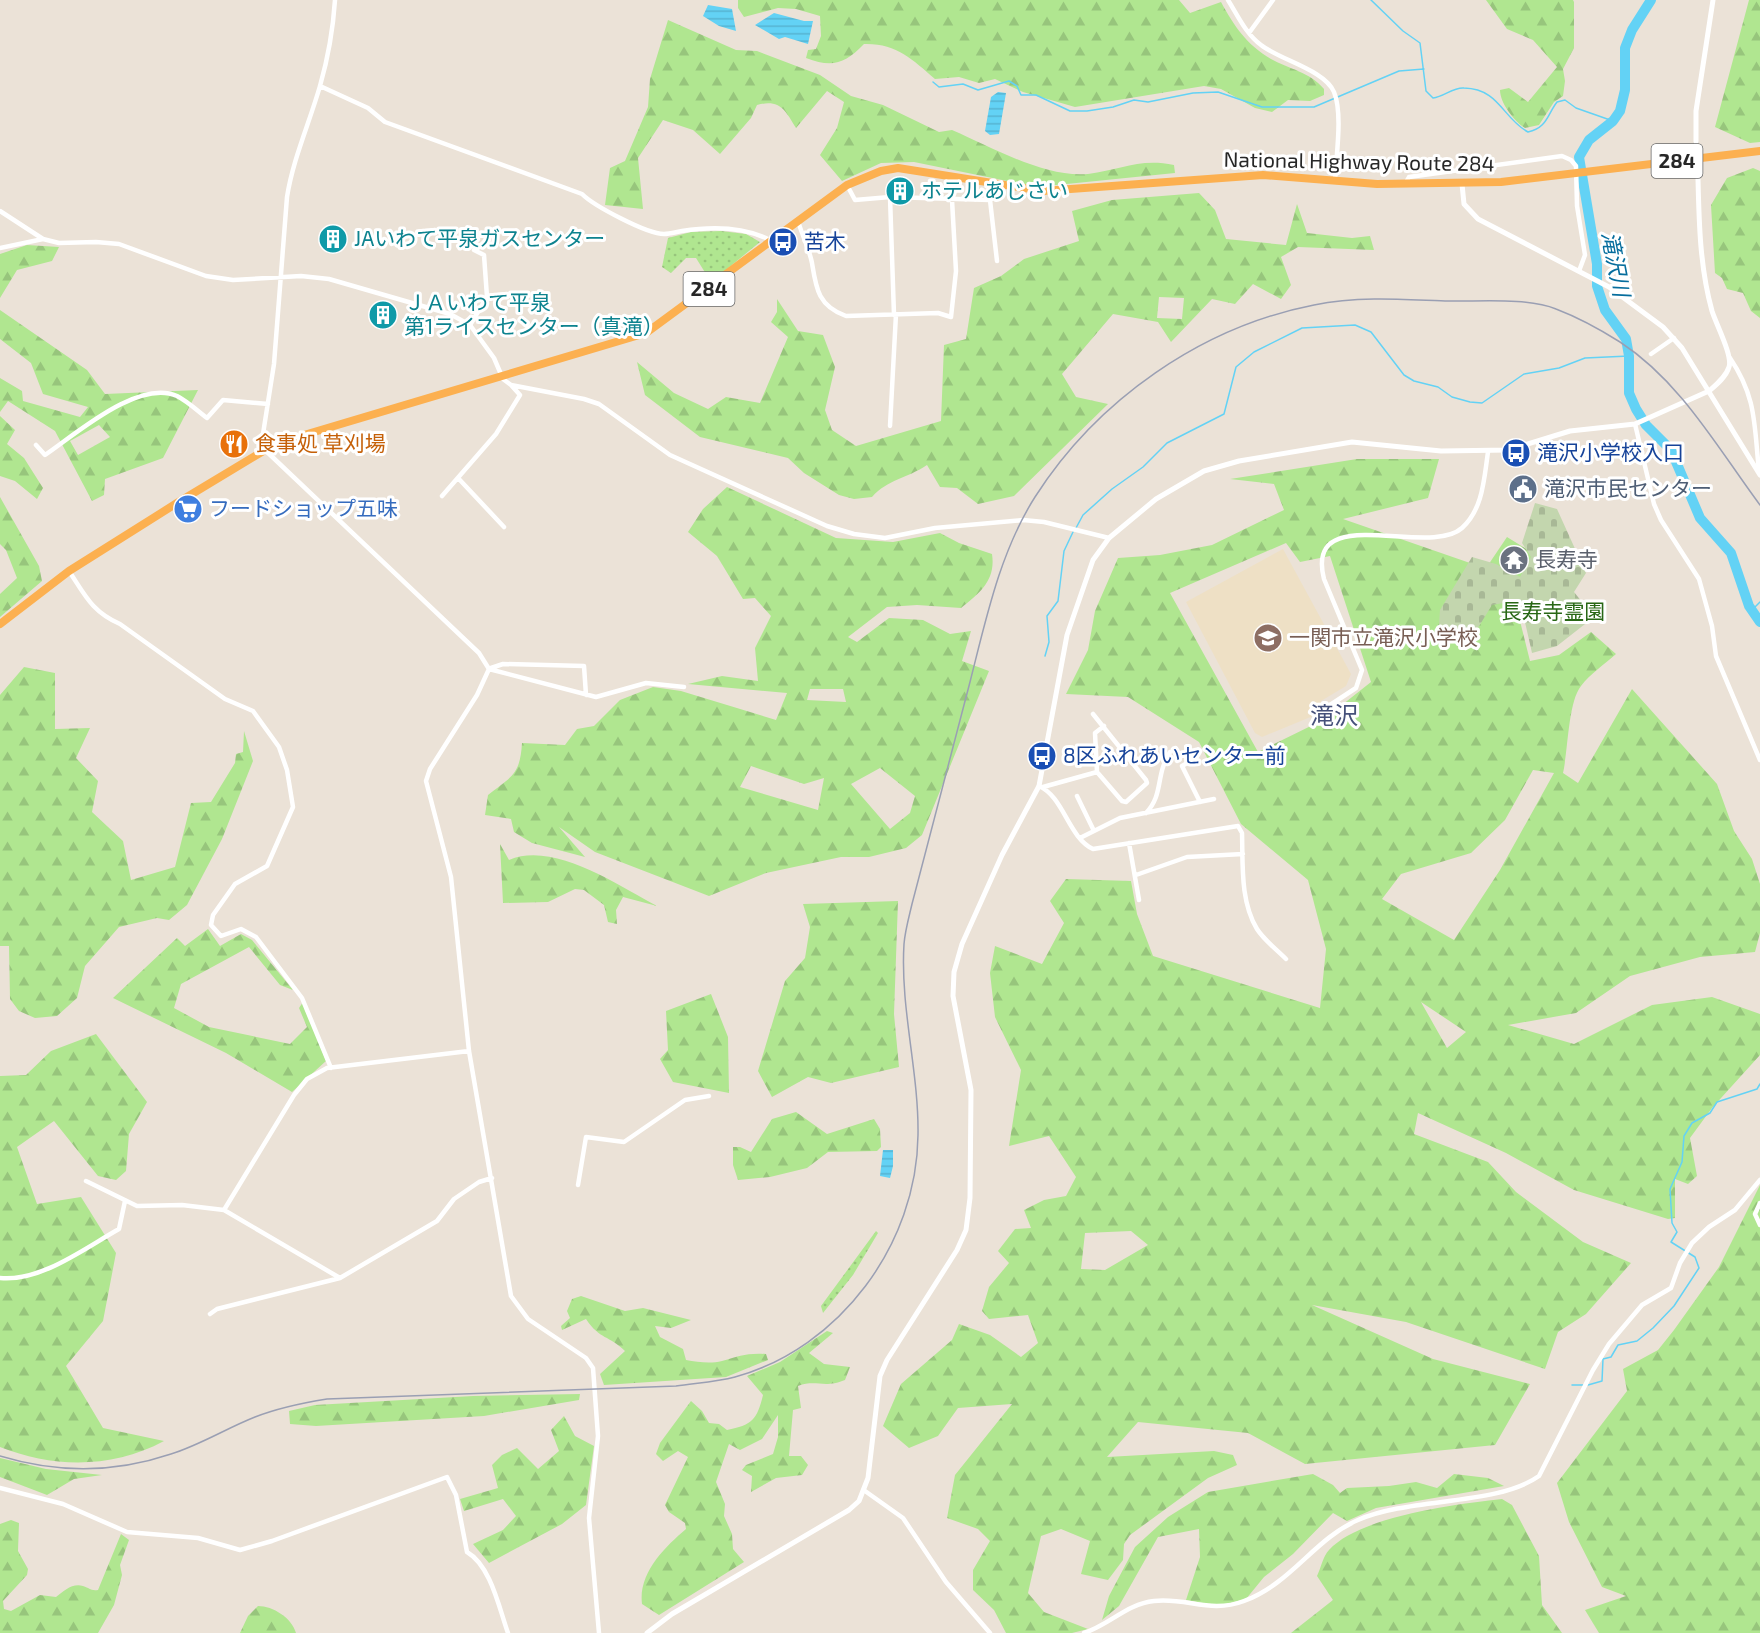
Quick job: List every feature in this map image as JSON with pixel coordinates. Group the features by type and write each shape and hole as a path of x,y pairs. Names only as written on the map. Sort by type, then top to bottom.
{"highway":[{"name":"National Highway Route 284","path":"0,624 69,571 265,450 303,435 646,333 847,185 881,171 898,168 1042,191 1263,175 1335,181 1462,184 1573,174 1760,151"}],"street":[{"path":"335,0 332,35 320,86 291,174 263,434 265,450 479,653 489,669 586,695 603,695 646,683 684,687"},
{"path":"1228,0 1249,33 1263,47 1318,76 1331,87 1338,105 1335,181"},
{"path":"1249,33 1273,0"},
{"path":"1696,142 1696,111 1713,0"},
{"path":"320,86 368,108 385,122 582,194 592,205 631,221 648,232 664,234 722,228 755,232 772,241"},
{"path":"1405,184 1409,177 1562,156 1571,160 1576,166 1576,206 1584,255 1580,271"},
{"path":"1698,179 1702,264 1712,310 1730,358 1748,388 1752,402 1759,475"},
{"path":"994,184 990,200 997,261"},
{"path":"1462,184 1461,196 1469,213 1492,228 1609,287 1642,309 1674,338 1759,475"},
{"path":"847,185 855,200 890,197 990,200"},
{"path":"890,197 895,314 890,426"},
{"path":"798,221 812,262 816,292 830,307 846,316 938,314 951,317 956,271 952,200"},
{"path":"0,212 43,239 58,243 119,244 206,276 233,280 281,279 301,276 329,279 450,314 470,326 494,358 503,377 520,394 496,434 442,496"},
{"path":"0,248 43,239"},
{"path":"470,326 487,297 483,274 486,259 484,255 474,250"},
{"path":"1651,354 1674,338"},
{"path":"647,1633 672,1614 849,1510 865,1491 880,1376 887,1360 957,1250 966,1230 970,1198 971,1090 953,996 954,972 962,944 980,904 1041,786 1066,635 1093,560 1109,538 1156,499 1204,471 1239,461 1352,441 1441,452 1488,452 1508,450 1570,431 1636,424 1709,391 1726,372 1730,358"},
{"path":"511,385 599,404 669,455 827,526 854,534 885,538 935,528 1023,520 1044,522 1109,538"},
{"path":"36,445 45,455 130,398 156,394 176,396 207,418 223,400 268,404"},
{"path":"1636,424 1654,504 1661,520 1699,579 1712,626 1716,656 1760,760"},
{"path":"1324,709 1356,688 1362,670 1324,579 1321,568 1325,549 1335,539 1347,536 1436,538 1460,530 1472,516 1480,500 1488,452"},
{"path":"458,478 504,527"},
{"path":"69,571 102,616 120,624 225,699 253,711 279,747 291,783 293,807 267,866 235,884 213,915 212,925 222,936 241,929 256,936 302,998 331,1068"},
{"path":"586,695 584,666 503,664 489,669 477,696 430,769 426,781 451,877 469,1051 511,1296 528,1319 586,1358 593,1368 596,1380 598,1436 589,1518 599,1633"},
{"path":"1093,714 1104,726 1147,783 1124,803 1097,772 1095,733 1104,726"},
{"path":"1146,813 1159,796 1158,777 1170,752"},
{"path":"1194,759 1182,766 1200,802"},
{"path":"1041,786 1097,772"},
{"path":"1041,786 1080,838 1093,849 1238,826 1242,833 1245,896 1251,917 1257,930 1286,958"},
{"path":"1077,796 1094,831"},
{"path":"1080,838 1120,818 1214,799"},
{"path":"1129,843 1139,900"},
{"path":"1136,875 1187,857 1243,854"},
{"path":"224,1210 294,1095 307,1079 331,1068 469,1051"},
{"path":"578,1185 586,1137 624,1142 685,1100 709,1096"},
{"path":"210,1314 218,1309 340,1278 436,1221 454,1200 479,1182 492,1178"},
{"path":"1084,1633 1097,1629 1134,1607 1151,1601 1171,1600 1215,1608 1244,1601 1277,1584 1328,1538 1359,1519 1406,1506 1465,1498 1527,1485 1539,1476 1593,1370 1609,1344 1642,1305 1671,1288 1680,1263 1692,1243 1709,1227 1735,1210 1760,1180"},
{"path":"86,1181 125,1201 151,1208 182,1205 224,1210 340,1278"},
{"path":"0,1278 23,1276 42,1270 119,1229 125,1201"},
{"path":"1760,1203 1755,1214 1760,1225"},
{"path":"0,1488 63,1504 127,1532 198,1538 240,1550 272,1541 447,1477 456,1495 467,1552 476,1557 487,1576 508,1633"},
{"path":"865,1491 903,1518 946,1582 990,1633"}],"shaded area":[{"name":"一関市立滝沢小学校","path":"1283,549 1351,674 1346,686 1321,701 1325,711 1262,737 1255,733 1186,602"}],"green space":[{"path":"738,0 1179,0 1190,13 1221,2 1236,27 1255,48 1271,59 1299,71 1318,83 1324,89 1324,95 1310,101 1288,100 1272,112 1255,108 1221,89 1204,86 1075,107 1023,92 995,79 979,83 959,77 935,79 903,54 875,44 864,44 851,56 838,62 815,61 806,58 808,50 816,49 821,36 820,16 796,9 778,8 744,17 738,8"},
{"path":"1486,0 1573,0 1574,2 1574,48 1563,69 1565,81 1563,96 1554,102 1539,125 1525,128 1521,125 1505,106 1500,90 1509,88 1528,102 1557,67 1533,40 1507,29"},
{"path":"1749,0 1760,0 1760,142 1750,143 1715,127"},
{"path":"668,20 736,50 757,51 820,75 851,96 883,105 939,132 952,130 1036,166 1071,174 1088,174 1140,164 1162,163 1174,165 1175,173 1037,187 914,162 881,163 842,181 820,155 837,128 844,102 827,91 796,128 781,107 771,104 757,105 751,118 720,154 693,130 663,120 638,158 643,209 605,205 610,168 625,161 648,107 650,79"},
{"path":"1753,168 1760,171 1760,318 1751,311 1743,293 1727,289 1722,278 1715,273 1711,205 1727,178"},
{"path":"1199,193 1215,210 1226,239 1286,245 1297,204 1307,233 1352,238 1370,236 1374,250 1298,247 1281,257 1291,285 1281,299 1253,284 1235,304 1212,299 1171,342 1158,322 1113,314 1062,374 1076,397 1108,404 1014,496 978,504 957,488 940,487 927,465 884,486 872,497 854,499 839,495 804,473 788,458 700,437 645,395 637,362 674,393 708,409 726,397 760,403 788,337 771,322 777,312 777,299 798,331 823,335 835,367 825,410 832,430 856,446 941,421 944,345 966,339 974,288 1001,276 1024,259 1079,241 1072,211 1112,200","holes":["1159,297 1184,298 1182,319 1157,318"]},
{"path":"721,231 746,234 760,242 711,282 696,258 686,258 671,273 662,267 668,238 691,232"},
{"path":"27,245 59,247 52,261 17,270 0,298 0,254"},
{"path":"0,310 87,370 105,394 198,390 163,458 105,479 104,495 92,501 55,431 8,401 0,412 0,378 22,391 23,401 80,417 88,407 43,394 31,363 0,339","holes":["99,425 110,437 78,455 70,441"]},
{"path":"0,416 15,430 7,444 24,458 43,488 37,499 15,481 0,476"},
{"path":"1357,459 1439,459 1428,498 1343,519 1470,563 1476,583 1507,537 1544,560 1513,593 1530,661 1559,655 1591,632 1616,654 1589,677 1577,693 1573,703 1563,773 1578,783 1632,689 1717,784 1734,831 1752,859 1760,884 1760,933 1755,952 1700,957 1630,976 1576,1013 1508,1025 1574,1044 1652,1005 1712,997 1760,1014 1760,1055 1712,1108 1690,1138 1697,1176 1688,1184 1675,1179 1675,1218 1668,1219 1574,1190 1506,1153 1418,1113 1414,1134 1488,1162 1516,1192 1583,1242 1631,1263 1586,1314 1558,1332 1545,1369 1406,1322 1312,1305 1433,1359 1530,1384 1495,1445 1305,1464 1248,1433 1138,1422 1107,1457 1214,1451 1233,1455 1237,1465 1208,1478 1130,1535 1124,1544 1123,1560 1108,1580 1081,1574 1090,1541 1061,1529 1041,1536 1028,1593 1044,1612 1088,1629 1072,1633 1006,1633 994,1610 973,1590 973,1570 990,1541 978,1529 947,1518 955,1475 1012,1404 958,1408 938,1436 909,1448 883,1426 901,1384 952,1340 959,1324 990,1335 1021,1357 1038,1343 1028,1315 989,1319 982,1311 989,1287 1009,1263 998,1251 1015,1229 1031,1228 1024,1210 1044,1200 1066,1196 1076,1177 1049,1136 1009,1146 1021,1070 995,1017 990,973 995,946 1042,964 1064,923 1050,901 1066,879 1131,881 1137,914 1153,956 1320,1008 1326,949 1308,880 1241,824 1199,742 1128,697 1066,694 1088,650 1095,611 1118,558 1160,555 1212,545 1284,510 1274,484 1230,479","holes":["1286,543 1300,562 1330,556 1371,682 1323,720 1258,752 1170,593","1533,770 1554,773 1500,870 1454,940 1382,899 1401,874 1471,853 1505,820","1421,1002 1466,1032 1447,1048","1131,1231 1148,1245 1105,1270 1081,1269 1085,1233"]},
{"path":"727,487 836,538 893,542 940,533 959,543 992,554 993,563 989,579 980,591 961,608 917,605 887,607 848,637 857,642 889,618 923,620 950,634 971,631 962,661 989,671 922,835 906,848 869,857 841,857 766,873 709,896 595,852 559,827 585,857 532,843 514,832 511,819 485,815 488,795 509,779 517,769 522,743 565,745 577,729 594,726 620,700 653,687 681,691 776,720 787,693 688,684 722,676 758,681 755,648 771,616 755,598 743,599 717,556 688,532 703,509","holes":["810,689 843,689 846,702 807,700","751,766 804,784 824,778 818,810 740,787","880,768 915,796 910,813 890,829 851,784"]},
{"path":"0,497 39,566 42,581 0,617 0,594 17,578 6,550 0,544"},
{"name":"長寿寺霊園","path":"1535,503 1557,509 1586,573 1574,592 1594,617 1557,646 1532,653 1520,600 1492,605 1476,631 1439,625 1440,610 1472,557 1496,564 1520,577 1531,557 1522,543"},
{"path":"24,667 55,673 55,729 90,728 76,758 98,781 92,812 123,841 131,880 175,867 191,803 211,802 235,763 236,754 243,752 244,731 253,761 222,839 187,905 169,920 157,918 119,927 85,966 77,998 57,1016 35,1018 19,1011 10,999 9,946 0,946 0,695"},
{"path":"500,844 509,860 527,856 545,856 565,861 604,877 657,906 623,897 616,910 617,924 608,922 604,905 584,890 575,889 548,902 503,903"},
{"path":"898,901 894,1014 899,1067 831,1083 808,1077 772,1097 758,1071 785,981 805,958 810,927 803,904"},
{"path":"208,929 220,946 241,934 252,940 293,990 280,985 249,947 181,984 174,1008 209,1027 290,1044 307,1027 299,1008 303,1002 326,1061 292,1092 226,1053 113,998 177,938 185,946"},
{"path":"711,994 728,1037 729,1093 673,1082 660,1059 668,1050 666,1011"},
{"path":"96,1034 147,1102 129,1134 126,1171 116,1180 98,1176 54,1121 17,1147 37,1204 81,1197 116,1253 103,1321 66,1366 103,1428 164,1441 124,1457 103,1461 61,1462 20,1454 0,1447 0,1076 26,1075 51,1051"},
{"path":"796,1112 827,1134 874,1119 880,1129 881,1147 877,1151 828,1152 807,1168 770,1177 738,1180 733,1165 733,1147 740,1147 751,1152 772,1119"},
{"path":"1760,1185 1760,1633 1599,1633 1585,1610 1626,1596 1602,1587 1569,1522 1557,1483 1627,1391 1623,1369 1658,1350 1719,1267"},
{"path":"876,1231 878,1233 853,1275 823,1313 821,1306"},
{"path":"581,1296 625,1311 643,1308 691,1320 671,1328 655,1326 660,1337 683,1349 686,1360 713,1362 743,1355 766,1354 768,1360 726,1377 604,1385 600,1374 625,1351 596,1331 586,1319 562,1330 561,1326 570,1318 567,1311 572,1299"},
{"path":"827,1331 833,1333 809,1353 824,1364 850,1367 845,1380 837,1383 810,1383 798,1386 801,1408 793,1410 789,1456 801,1456 808,1465 802,1475 776,1478 751,1492 752,1476 742,1470 746,1465 773,1454 778,1437 778,1415 762,1439 740,1450 729,1444 716,1482 725,1504 724,1516 732,1534 733,1549 744,1562 659,1615 642,1604 644,1582 662,1552 686,1529 685,1523 669,1512 665,1505 688,1457 678,1451 663,1461 656,1454 660,1443 691,1401 702,1411 709,1423 719,1424 727,1430 748,1423 756,1416 763,1395 747,1376 780,1362"},
{"path":"580,1394 579,1400 484,1416 316,1426 290,1424 289,1411 315,1405 473,1396"},
{"path":"564,1416 575,1436 594,1446 586,1505 562,1524 489,1563 473,1544 503,1530 516,1516 503,1499 464,1511 460,1499 498,1488 492,1465 502,1455 517,1448 538,1469 559,1451 551,1430"},
{"path":"0,1458 46,1469 102,1475 74,1479 47,1495 0,1477"},
{"path":"1313,1474 1333,1485 1340,1493 1347,1488 1416,1482 1437,1488 1454,1474 1488,1478 1504,1486 1376,1508 1347,1521 1333,1513 1293,1554 1264,1577 1246,1599 1219,1606 1186,1600 1200,1557 1199,1529 1158,1537 1119,1606 1102,1620 1109,1596 1135,1547 1168,1517 1208,1492"},
{"path":"1502,1499 1512,1505 1539,1556 1542,1605 1562,1633 1291,1633 1333,1600 1317,1576 1329,1550 1343,1538 1385,1520 1436,1508"},
{"path":"11,1520 19,1523 18,1551 28,1569 27,1575 3,1601 4,1609 11,1611 40,1595 56,1597 75,1586 98,1590 121,1534 129,1540 120,1565 122,1575 114,1605 98,1633 0,1633 0,1524"},
{"path":"258,1606 270,1608 281,1614 290,1622 296,1633 240,1633 248,1616"}],"water":[{"path":"708,5 732,9 736,31 719,26 703,16"},
{"path":"774,13 804,21 813,21 808,44 785,37 779,39 755,25"},
{"path":"998,92 1006,93 999,134 990,135 985,131 991,97"},
{"path":"883,1150 893,1150 890,1178 880,1176"}],"waterway":[{"path":"1371,0 1403,31 1420,43 1426,91 1433,98 1460,88 1486,93 1528,132 1543,124 1557,102 1565,100 1576,108 1613,121"},
{"name":"滝沢川","path":"1651,0 1632,30 1625,48 1625,90 1620,111 1613,121 1589,140 1579,157 1597,264 1597,286 1605,310 1626,339 1629,356 1629,393 1636,409 1646,425 1671,450 1700,518 1731,553 1749,606 1760,622"},
{"path":"933,82 939,87 963,84 978,90 1009,81 1017,86 1021,95 1036,95 1070,111 1113,107 1134,100 1148,102 1193,93 1218,92 1262,107 1314,107 1399,71 1424,69"},
{"path":"1076,528 1083,515 1112,489 1143,467 1167,443 1224,414 1236,367 1254,352 1302,328 1355,325 1371,332 1404,375 1414,381 1438,387 1452,397 1470,402 1482,403 1524,374 1559,368 1585,358 1629,356"},
{"path":"1045,656 1049,642 1047,616 1058,601 1064,551 1073,532"},
{"path":"1755,615 1755,607 1760,602"},
{"path":"1588,1385 1602,1381 1603,1359 1611,1357 1618,1345 1637,1341 1674,1306 1699,1268 1695,1257 1671,1242 1677,1232 1672,1223 1670,1189 1682,1162 1684,1136 1692,1123 1710,1113 1717,1102 1757,1089 1760,1084"},
{"path":"1572,1385 1583,1385"}],"tunnel":[{"path":"1696,142 1698,179"}],"railway":[{"path":"0,1456 42,1466 64,1468 129,1465 171,1454 264,1414 327,1399 676,1386 721,1380 773,1363 808,1342 839,1316 866,1286 887,1252 904,1215 914,1176 918,1111 903,968 907,924 982,634 1003,563 1012,540 1035,497 1060,462 1089,429 1121,399 1155,373 1192,350 1231,331 1272,316 1330,302 1396,299 1517,301 1544,305 1572,316 1613,337 1662,376 1713,438 1760,505"}],"place":[{"name":"ホテルあじさい","path":"900,191"},
{"name":"JAいわて平泉ガスセンター","path":"333,239"},
{"name":"苦木","path":"783,242"},
{"name":"ＪＡいわて平泉 第1ライスセンター（真滝）","path":"383,315"},
{"name":"食事処 草刈場","path":"234,444"},
{"name":"滝沢小学校入口","path":"1516,453"},
{"name":"滝沢市民センター","path":"1523,489"},
{"name":"フードショップ五味","path":"188,509"},
{"name":"長寿寺","path":"1514,560"},
{"name":"一関市立滝沢小学校","path":"1268,638"},
{"name":"8区ふれあいセンター前","path":"1042,756"}],"district":[{"name":"滝沢","path":"1334,716"}]}
